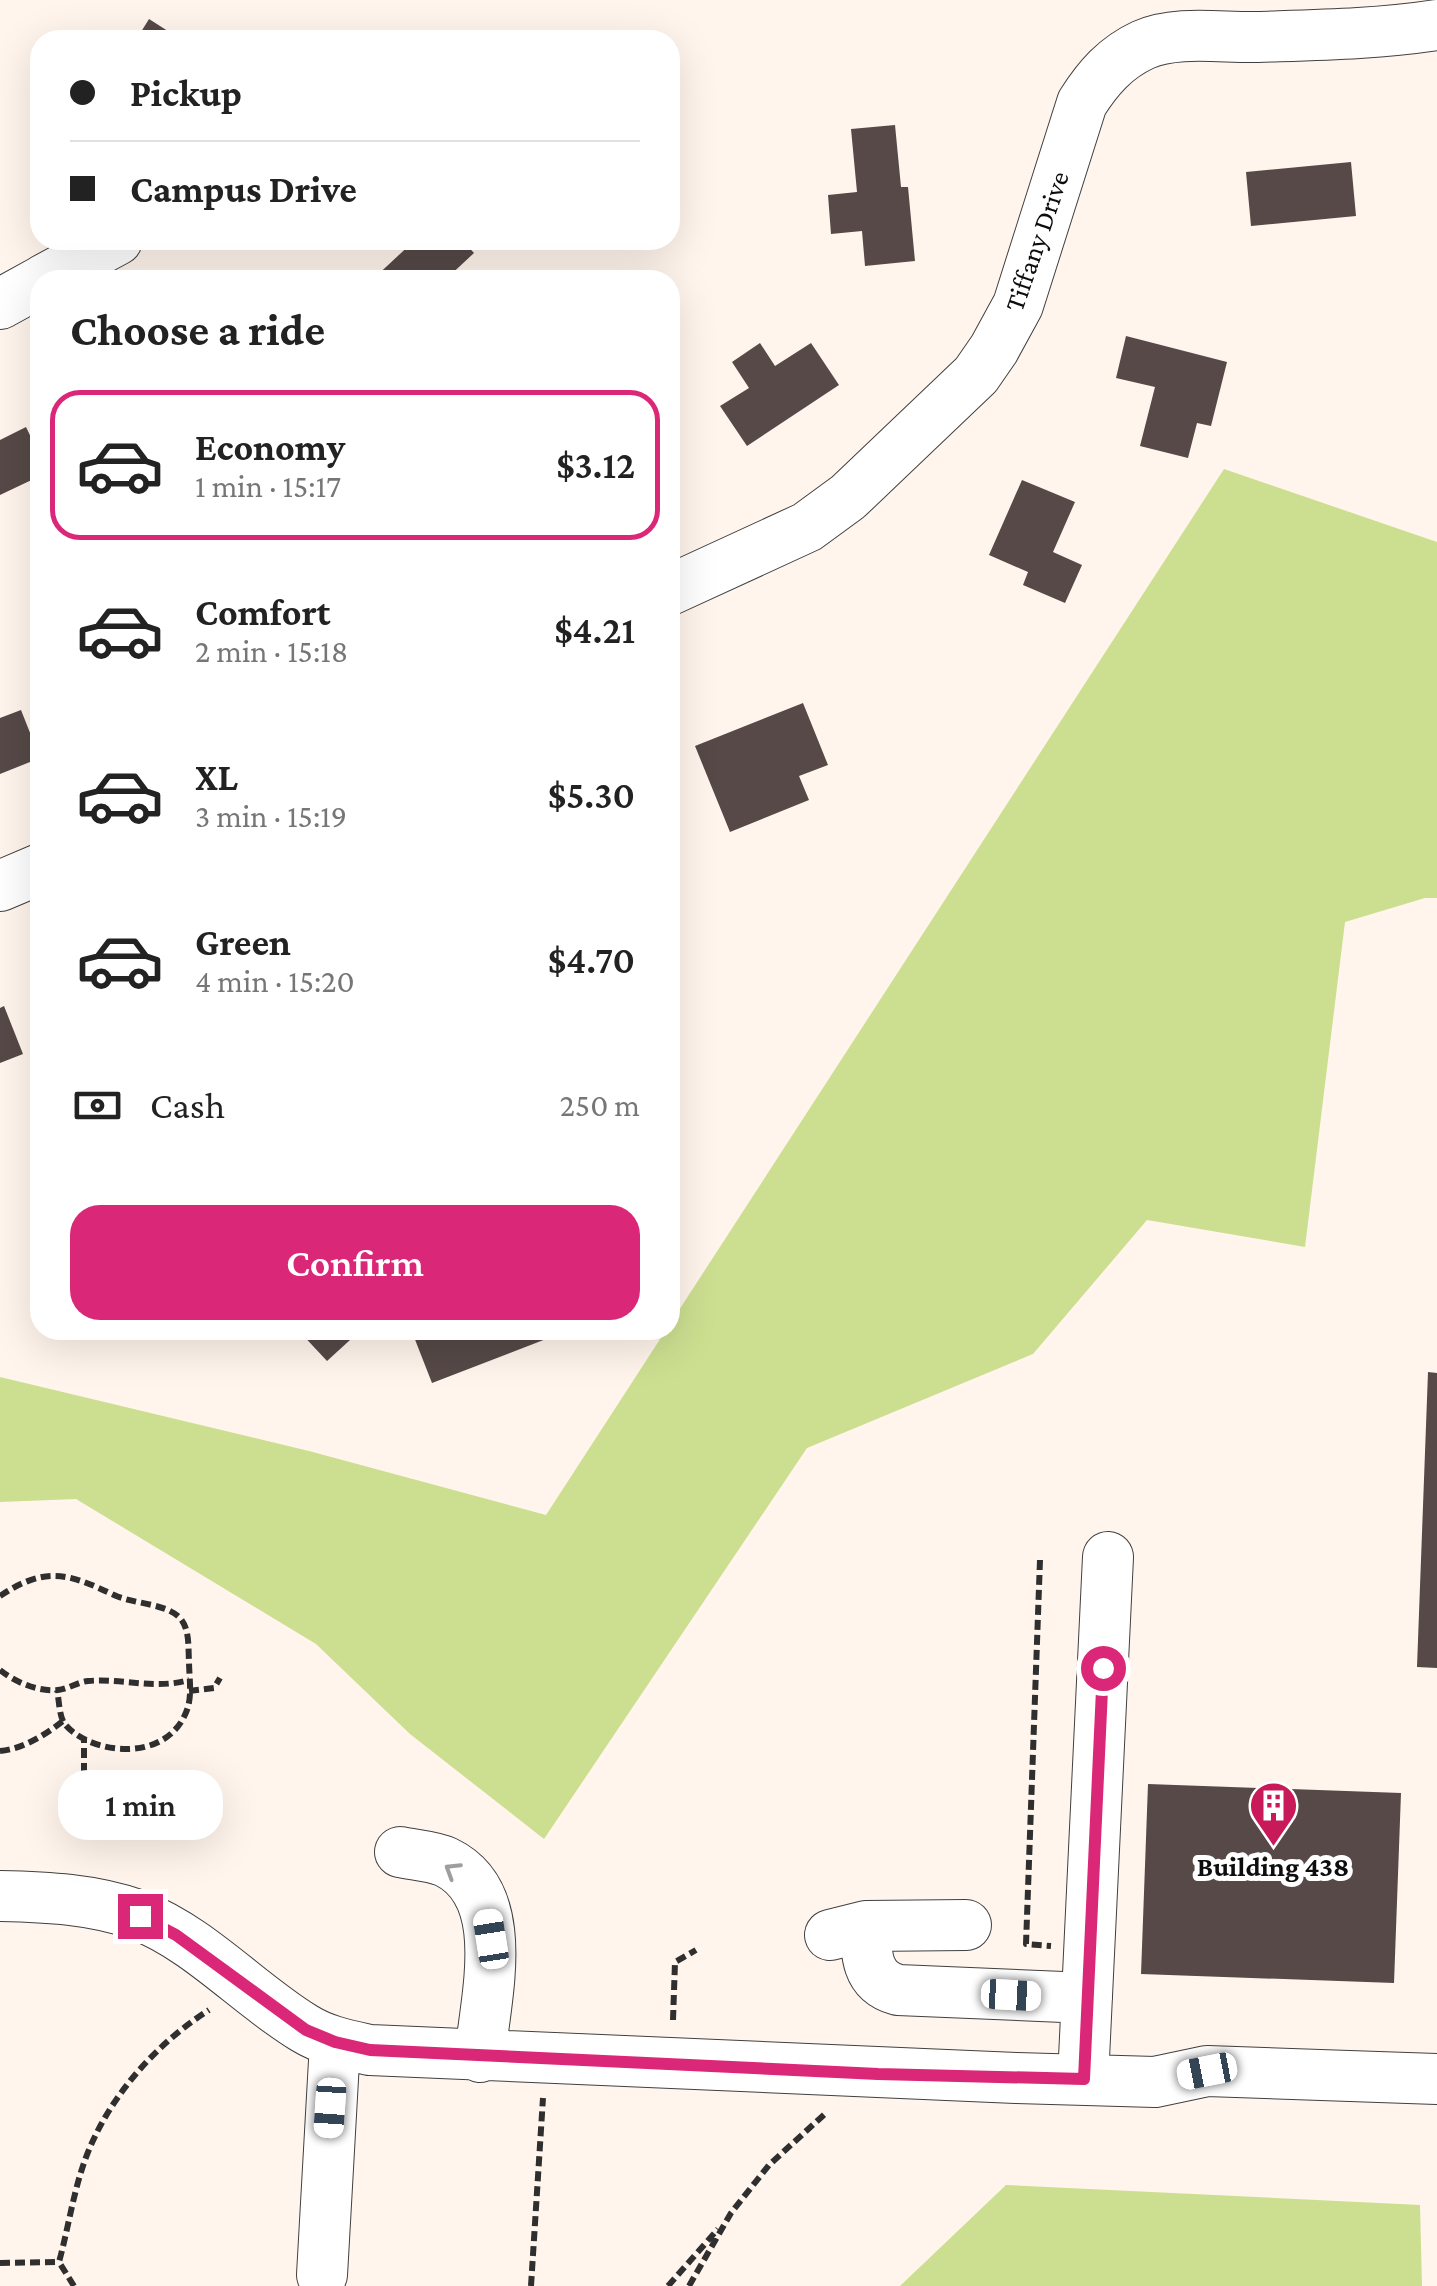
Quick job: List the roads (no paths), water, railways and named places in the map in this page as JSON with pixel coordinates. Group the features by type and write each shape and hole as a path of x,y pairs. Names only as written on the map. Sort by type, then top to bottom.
{"street":[{"name":"Tiffany Drive","path":"680,585 807,526 848,497 976,375 1018,305 1082,103 1116,60 1146,44 1170,38 1259,37 1437,25"},
{"path":"62,270 99,250"},
{"path":"0,304 30,288"},
{"path":"0,886 30,872"},
{"path":"1084,2079 1108,1557"},
{"path":"400,1852 446,1862 472,1883 486,1909 491,1939 480,2057"},
{"path":"0,1896 72,1900 140,1916 176,1935 306,2030 370,2050 1155,2082 1207,2071 1437,2079"},
{"path":"966,1925 848,1930 872,1974 884,1986 898,1990 1087,1998"},
{"path":"322,2275 335,2042"},
{"path":"1155,2082 1206,2100 1437,2109"}],"place":[{"name":"Building 438","path":"1273,1848"}]}
